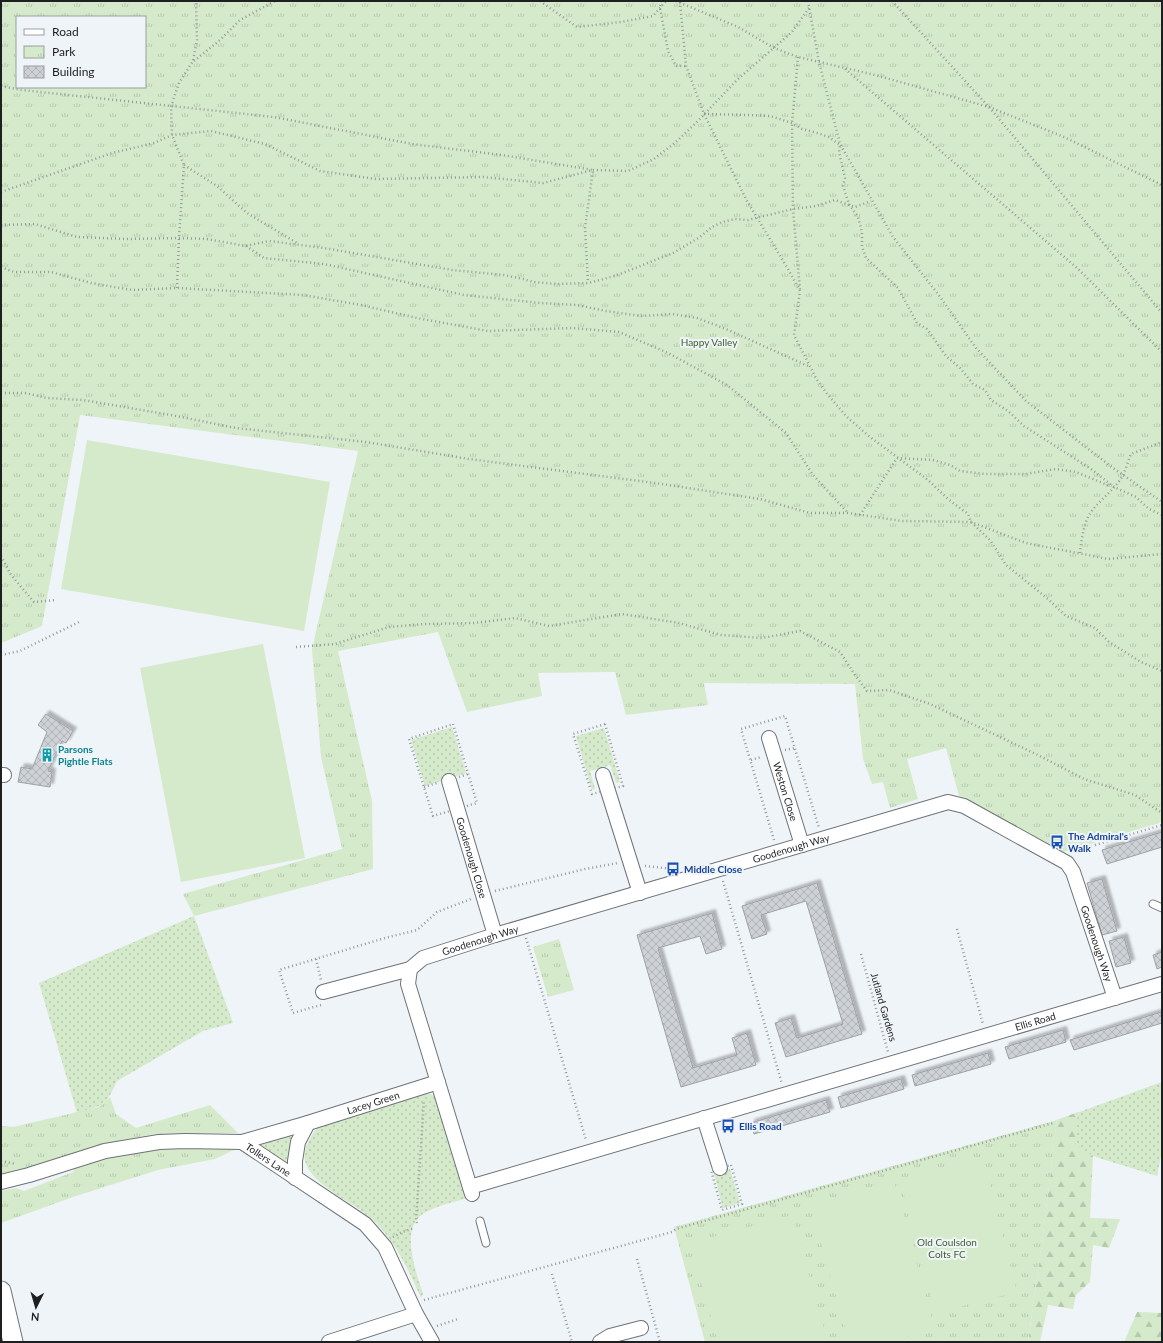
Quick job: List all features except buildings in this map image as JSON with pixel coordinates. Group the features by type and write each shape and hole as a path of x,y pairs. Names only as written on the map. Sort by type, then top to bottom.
{"main road":[{"path":"1,1291 13,1342"}],"street":[{"name":"Weston Close","path":"769,738 802,845"},
{"path":"603,775 640,892"},
{"name":"Goodenough Close","path":"450,781 494,935"},
{"name":"Goodenough Way","path":"323,992 410,969 422,958 494,935 948,802 964,806 1067,863 1073,872 1115,998"},
{"path":"410,969 408,984 438,1082"},
{"name":"Ellis Road","path":"438,1082 472,1195 590,1152 1162,984"},
{"name":"Lacey Green","path":"242,1142 438,1082"},
{"path":"704,1118 716,1169"},
{"path":"295,1178 295,1161 298,1142 308,1123"},
{"name":"Tollers Lane","path":"1,1182 106,1151 121,1148 159,1142 185,1140 242,1142 365,1224 383,1244 416,1314 432,1342"},
{"path":"329,1342 416,1314"},
{"path":"600,1342 610,1336 641,1328"}],"lane":[{"path":"1153,904 1162,908"},
{"path":"480,1221 486,1243"}],"path":[{"path":"193,61 197,40 196,1"},
{"path":"177,288 184,165 172,135 171,106 179,82 193,61 220,40 240,20 275,1"},
{"path":"540,1 577,27 621,22 653,16 666,1"},
{"path":"661,1 660,8 668,50 676,66 686,66"},
{"path":"676,1 738,27 774,48 798,57 875,75 990,107 1064,137 1162,185"},
{"path":"680,2 685,1"},
{"path":"808,1 819,62 840,144 871,201 893,237 938,294 980,352 1026,401 1123,475 1162,502"},
{"path":"892,1 990,107 1162,313"},
{"path":"680,2 686,66 704,114 746,201 757,217 800,291"},
{"path":"1,86 22,90 274,117 412,144 502,155 593,170 628,171 654,159 676,142 738,79 792,32 809,8"},
{"path":"798,57 792,123 793,209 800,291 794,336 809,366 828,395 847,417 870,437 928,480 948,499 968,514 971,522 990,540 1006,564 1066,616 1095,628 1109,642 1141,662 1162,671"},
{"path":"845,68 1076,267 1162,352"},
{"path":"704,114 749,114 770,116 829,138 840,145 839,152 845,178 843,186 851,206 858,217 862,232 862,247 866,258 898,288 917,323 927,330 946,356 960,368 973,384 985,390 991,400 1008,411 1024,426 1091,469 1114,488"},
{"path":"1,192 112,153 154,143 172,135 211,131 265,144 320,171 376,179 483,177 544,183 593,170"},
{"path":"184,165 217,186 247,213 299,244"},
{"path":"588,283 585,228 593,170"},
{"path":"1,224 35,224 77,237 207,239 245,246 270,241 299,244 452,270 504,275 533,282 557,284 588,283 616,276 673,252 700,237 712,227 735,218 748,220 793,209 816,206 835,200 855,207 871,201"},
{"path":"245,246 264,258 324,264 464,295 540,303 577,305 641,316 672,314 697,318 726,328 809,366"},
{"path":"1,267 14,272 51,272 91,283 132,290 177,288 303,295 361,305 417,318 488,331 573,328 619,332 668,353 727,385 786,433 813,475 848,513"},
{"path":"1,393 25,393 47,398 83,400 236,428 366,442 469,459 655,483 760,499 810,513 848,513 902,521 971,522 1026,543 1108,558 1162,554"},
{"path":"1080,553 1082,539 1088,519 1098,504 1114,488 1123,475 1131,454 1162,442"},
{"path":"897,458 933,460 950,465 960,471 985,474 1026,474 1056,469 1076,472 1136,497 1149,509 1162,515"},
{"path":"860,515 897,458"},
{"path":"1,556 12,575 34,602 57,600"},
{"path":"296,647 335,644 389,627 425,624 474,623 515,618 549,626 622,614 679,623 722,635 762,638 800,631 840,652 855,676 867,691 889,690 930,704 1038,755 1084,779 1135,795 1162,813"},
{"path":"1,655 20,651 81,621"},
{"path":"605,724 623,786 608,790 592,794 573,734 605,724"},
{"path":"1056,856 1162,825"},
{"path":"719,869 785,1095"},
{"path":"523,927 590,1152"},
{"path":"957,928 986,1036"},
{"name":"Jutland Gardens","path":"861,954 891,1064"},
{"path":"417,1223 424,1086"},
{"path":"424,1300 672,1232 676,1229 1053,1123"},
{"path":"731,1165 742,1204 722,1210 716,1169 731,1165"},
{"path":"732,1207 734,1213"},
{"path":"383,1244 402,1232 415,1228"},
{"path":"637,1259 660,1342"},
{"path":"552,1274 572,1342"},
{"path":"425,1330 458,1319"}],"green space":[{"name":"Happy Valley","path":"1,1 1162,1 1162,822 1063,852 959,796 946,748 907,759 918,799 890,808 883,782 872,784 863,759 855,684 704,683 708,705 626,715 615,672 538,673 542,696 467,712 438,632 338,651 372,801 373,869 194,916 183,894 342,849 321,757 312,649 358,451 80,415 42,626 1,643"},
{"path":"87,440 330,482 304,631 61,589"},
{"path":"263,644 305,858 181,882 140,668"},
{"path":"452,727 466,773 425,786 411,740"},
{"path":"604,728 620,782 616,783 610,765 590,771 595,789 592,790 576,736"},
{"path":"194,916 233,1023 203,1031 117,1081 110,1096 102,1104 92,1109 77,1113 39,983"},
{"path":"559,939 574,990 548,997 533,947"},
{"path":"1162,1082 1162,1151 1157,1176 1054,1144 1057,1120"},
{"path":"424,1094 433,1095 439,1100 467,1198 442,1205 428,1211 419,1217 413,1226 411,1249 416,1273 423,1294 421,1298 400,1255 380,1227 364,1212 335,1194 317,1180 310,1172 306,1164 305,1150 309,1140 317,1128"},
{"path":"110,1097 116,1114 136,1128 210,1105 238,1133 154,1134 104,1144 1,1176 1,1126 13,1127 99,1107"},
{"path":"1078,1112 1076,1144 1093,1156 1090,1218 1120,1219 1109,1248 1093,1245 1090,1282 1076,1295 1073,1309 1048,1305 1040,1342 1028,1342 1057,1120"},
{"name":"Old Coulsdon Colts FC","path":"1057,1120 1028,1342 705,1342 674,1227"},
{"path":"290,1136 292,1139 290,1145 290,1163 287,1165 259,1148 261,1144"},
{"path":"159,1146 238,1148 215,1159 158,1170 76,1196 1,1223 1,1191 16,1188 24,1191 73,1172 76,1165 100,1157"},
{"path":"983,1158 1017,1292 935,1313 900,1179"},
{"path":"730,1169 740,1203 723,1208 714,1174"},
{"path":"894,1181 935,1329 887,1342 849,1342 810,1204"},
{"path":"792,1215 828,1342 718,1342 690,1243"},
{"path":"1137,1312 1162,1313 1162,1342 1124,1342"}],"place":[{"name":"Parsons Pightle Flats","path":"47,755"},
{"name":"The Admiral's Walk","path":"1057,842"},
{"name":"Middle Close","path":"673,869"},
{"name":"Ellis Road","path":"728,1126"}]}
